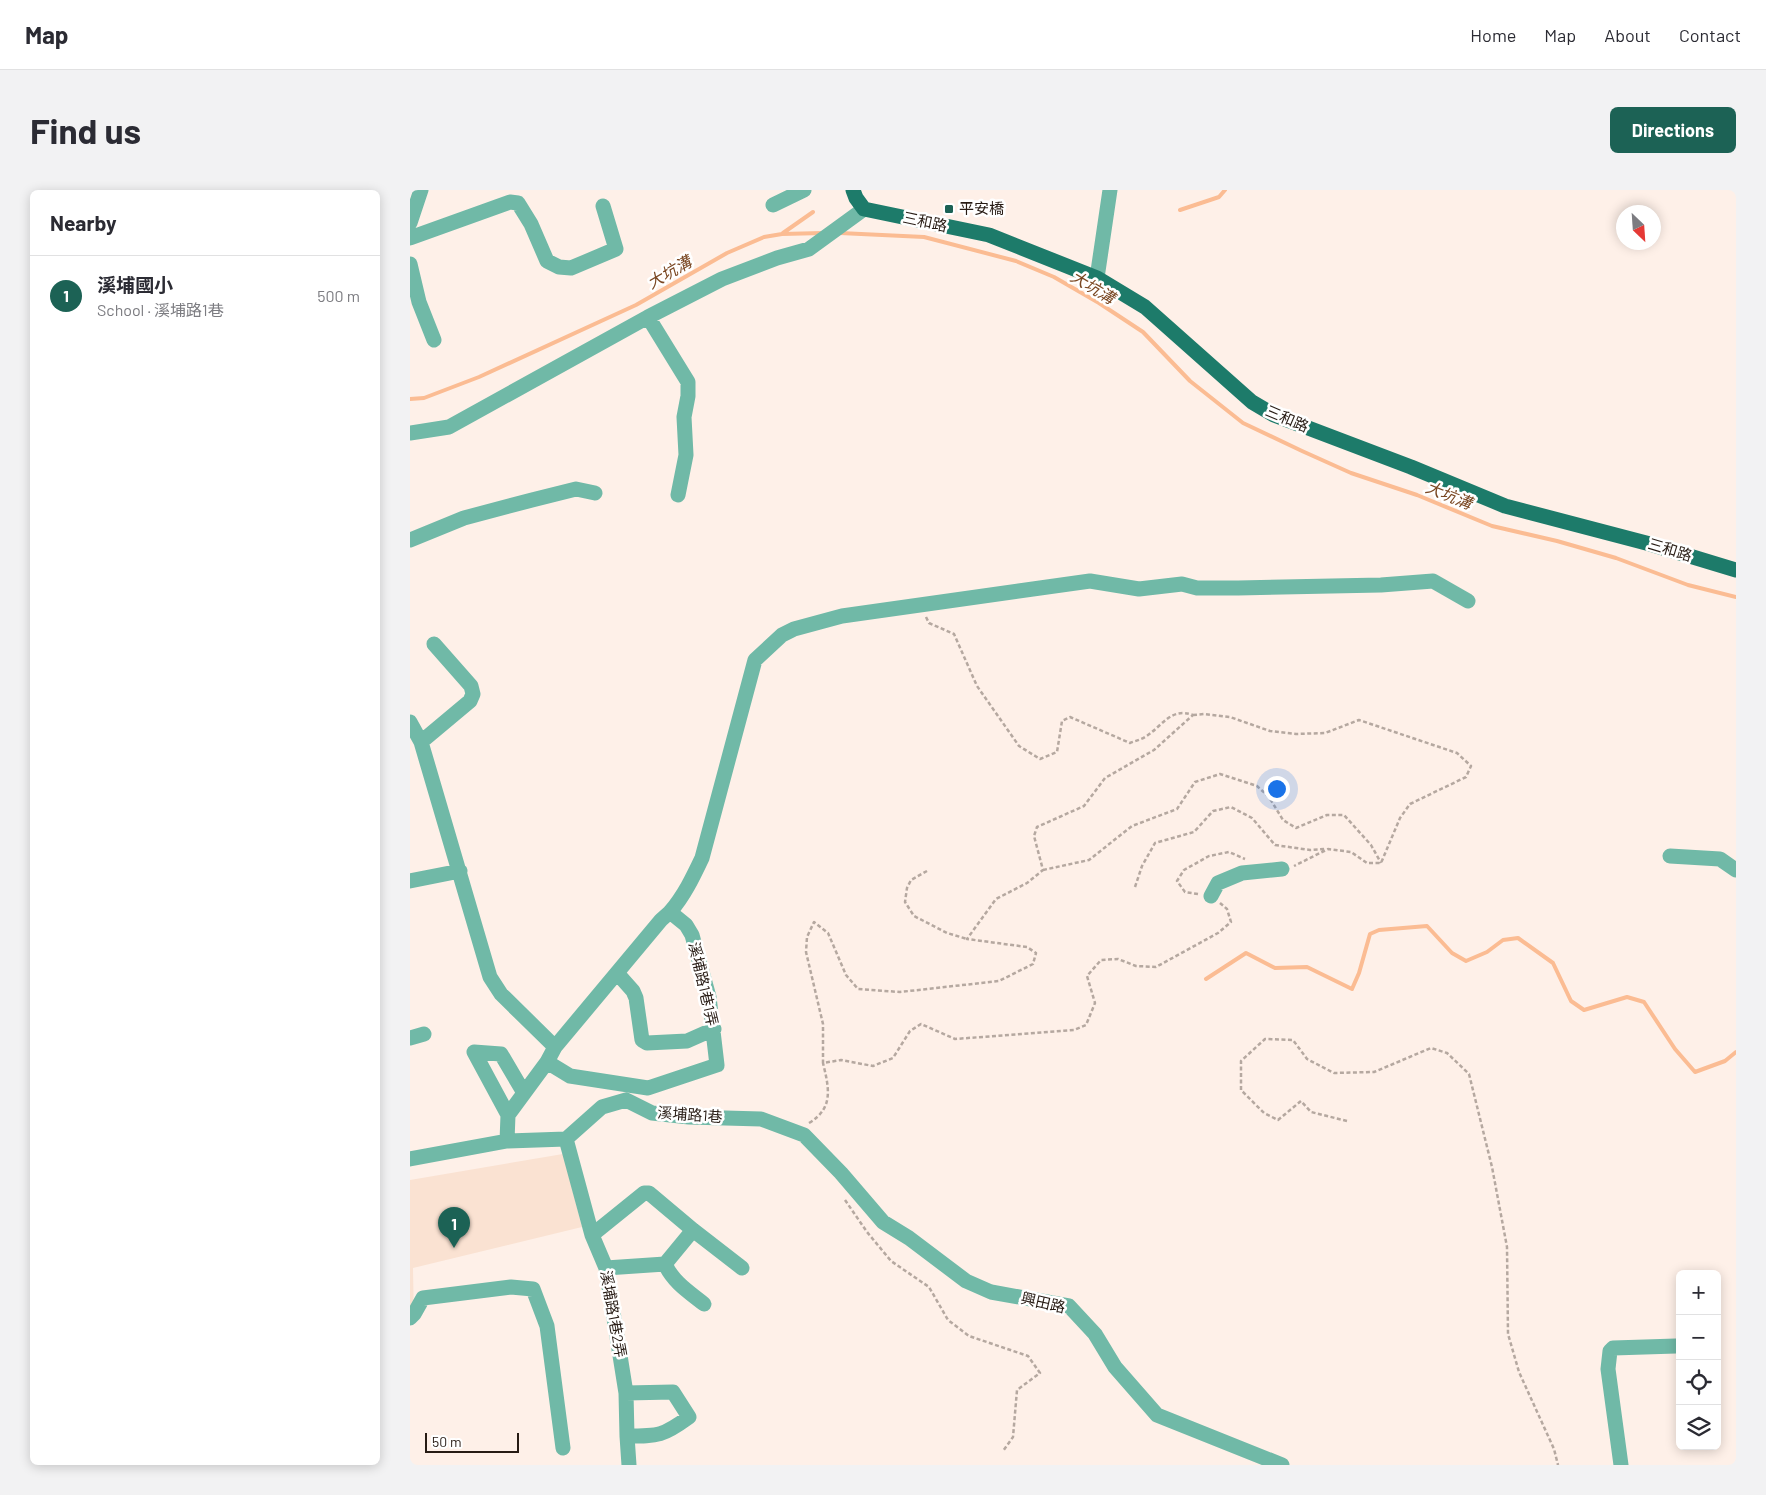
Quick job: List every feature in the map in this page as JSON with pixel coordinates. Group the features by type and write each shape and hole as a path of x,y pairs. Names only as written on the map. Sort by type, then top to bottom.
{"main road":[{"path":"854,190 856,198 864,209"},
{"name":"三和路","path":"864,209 989,235 1097,278 1145,307 1252,402 1274,415 1411,467 1505,506 1650,544 1736,570"}],"street":[{"path":"410,223 422,190"},
{"path":"773,205 804,190"},
{"path":"1097,278 1110,190"},
{"path":"410,238 510,202 518,203 531,224 547,262 559,267 570,268 616,249 603,206"},
{"path":"410,434 449,427 648,317 722,279 777,258 809,249 864,209"},
{"path":"410,264 414,302 434,340"},
{"path":"648,317 688,382 688,396 684,417 686,455 678,495"},
{"path":"410,540 464,518 532,500 576,489 595,493"},
{"path":"508,1115 547,1062 555,1047 661,920 670,912 692,881 702,858 755,660 782,635 794,629 842,616 1090,582 1139,589 1182,584 1197,588 1248,588 1381,585 1432,581 1468,601"},
{"path":"421,742 470,701 473,694 471,686 434,644"},
{"path":"410,722 421,742 490,977 501,994 555,1047"},
{"path":"1670,856 1720,859 1736,870"},
{"path":"1211,896 1218,883 1242,873 1282,869"},
{"path":"410,882 460,871"},
{"name":"溪埔路1巷1弄","path":"547,1062 570,1076 648,1088 717,1065 709,997 692,935 686,925 670,912"},
{"path":"617,973 633,991 636,998 642,1040 647,1042 687,1041 714,1029"},
{"path":"507,1141 508,1115 474,1052 501,1054 524,1093"},
{"name":"溪埔路1巷","path":"566,1139 602,1107 626,1100 652,1113 689,1117 761,1119 804,1135"},
{"name":"興田路","path":"804,1135 841,1173 883,1222 909,1238 966,1281 991,1292 1069,1306 1095,1334 1115,1367 1157,1415 1282,1465"},
{"path":"410,1159 507,1141 566,1139"},
{"name":"溪埔路1巷2弄","path":"566,1139 592,1235 606,1268 626,1393 630,1465"},
{"path":"592,1235 644,1193 650,1193 693,1230 742,1268"},
{"path":"606,1268 665,1264 693,1230"},
{"path":"665,1264 670,1276 704,1304"},
{"path":"410,1318 423,1298 511,1287 533,1289 547,1326 563,1448"},
{"path":"1621,1465 1608,1369 1610,1351 1613,1348 1676,1346"},
{"path":"626,1393 672,1392 689,1418 673,1429 657,1436 627,1436"}],"path":[{"path":"919,605 929,623 954,634 977,686 1019,746 1040,759 1058,752 1062,721 1070,717 1130,743 1144,738 1174,713 1184,712 1230,717 1270,731 1296,734 1325,732 1359,720 1457,753 1471,766 1466,776 1410,804 1400,818 1381,863"},
{"path":"1043,870 1034,836 1037,827 1084,806 1105,778 1154,750 1178,730 1193,714"},
{"path":"967,939 996,899 1027,883 1043,870 1088,860 1132,826 1177,809 1196,782 1220,774 1257,786 1269,797 1282,820 1296,828 1328,815 1344,815 1370,845 1381,863"},
{"path":"1135,887 1142,866 1155,844 1194,832 1213,811 1231,807 1252,818 1275,844 1310,850 1328,848 1351,852 1368,863 1381,863"},
{"path":"1282,869 1296,866 1328,848"},
{"path":"823,1063 841,1060 873,1066 893,1058 910,1031 921,1024 955,1040 1074,1030 1086,1024 1095,1003 1087,976 1101,960 1118,959 1136,966 1156,967 1218,933 1231,922 1227,909 1211,896 1184,892 1177,881 1184,870 1209,856 1230,852 1248,860"},
{"path":"804,1135 806,1125 819,1117 826,1106 829,1088 823,1063 824,1024 806,952 807,937 814,922 828,934 846,975 858,989 900,992 999,980 1033,964 1036,952 1027,947 967,939 947,933 914,916 905,902 907,888 911,880 926,871"},
{"path":"1347,1121 1312,1112 1301,1101 1278,1120 1264,1112 1241,1090 1241,1062 1265,1039 1293,1040 1307,1059 1334,1073 1374,1072 1431,1048 1447,1053 1469,1074 1492,1166 1507,1247 1508,1334 1519,1372 1554,1449 1558,1465"},
{"path":"840,1194 867,1232 891,1261 929,1287 948,1320 969,1336 1028,1356 1037,1366 1040,1373 1017,1390 1013,1437 1003,1452"}],"shaded area":[{"path":"563,1154 582,1227 413,1268 414,1321 410,1322 410,1180"}],"waterway":[{"path":"1180,210 1219,197 1225,190"},
{"path":"783,233 813,212"},
{"name":"大坑溝","path":"410,399 424,398 479,377 636,305 727,253 764,237 782,234 823,233"},
{"name":"大坑溝","path":"840,233 924,237 1016,261 1054,277 1099,303 1143,332 1190,381 1243,423 1302,451 1351,473 1417,495 1492,526 1557,541 1616,558 1688,585 1736,597"},
{"path":"1206,979 1246,953 1275,968 1307,967 1352,989 1359,973 1370,934 1379,930 1427,926 1452,953 1466,961 1487,952 1503,940 1518,938 1553,963 1571,1001 1584,1010 1627,997 1644,1002 1675,1049 1695,1072 1725,1061 1736,1052"}],"place":[{"name":"平安橋","path":"949,209"},
{"name":"溪埔國小","path":"454,1248"}]}
